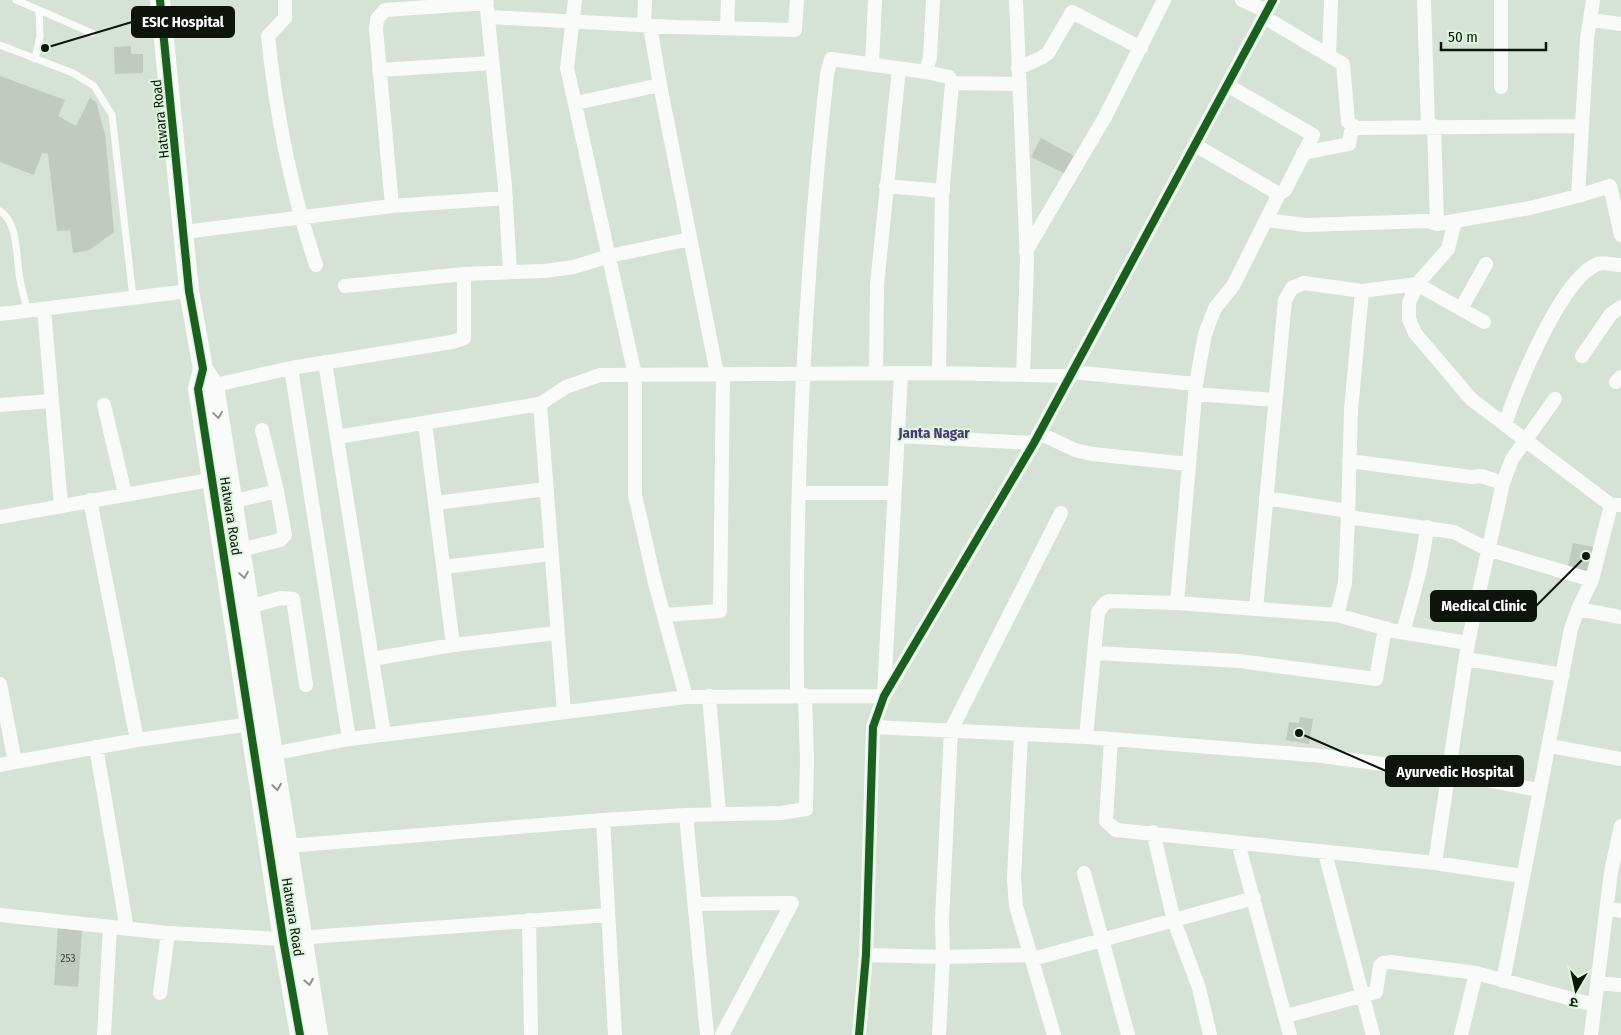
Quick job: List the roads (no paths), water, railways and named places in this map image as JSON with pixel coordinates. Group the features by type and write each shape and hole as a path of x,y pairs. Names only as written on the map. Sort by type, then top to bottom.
{"street":[{"name":"Hatwara Road","path":"160,0 189,291 220,479 251,724 264,755 292,938 300,1035"},
{"path":"285,0 285,18 268,36 276,105 300,217 316,265"},
{"path":"575,0 567,68 635,375 635,495 686,697"},
{"path":"645,0 647,25 690,239 720,374 720,611 665,615"},
{"path":"727,28 728,0"},
{"path":"392,206 376,29 377,18 385,10 487,7 573,21 795,30 797,0"},
{"path":"872,64 875,0"},
{"path":"926,72 930,57 933,0"},
{"path":"1016,0 1026,251 1023,375"},
{"path":"1026,251 1105,118 1164,0"},
{"path":"1242,0 1268,9 1344,64 1348,122 1357,128 1582,126"},
{"path":"1330,55 1331,0"},
{"path":"1424,0 1437,224"},
{"path":"1501,0 1501,87"},
{"path":"1578,196 1586,39 1591,20 1593,0"},
{"path":"487,7 506,198 510,272"},
{"path":"860,1035 866,955 873,727 884,696 1037,438 1268,9"},
{"path":"1018,68 1048,53 1072,12 1140,48"},
{"path":"1591,20 1621,24"},
{"path":"287,846 603,820 719,813 781,813 806,809 807,759 801,695 796,566 803,373 814,195 827,74 831,59 950,77 952,83 943,191 939,373"},
{"path":"379,70 492,63"},
{"path":"876,373 877,285 899,68"},
{"path":"952,83 1019,84"},
{"path":"576,103 660,85"},
{"path":"1177,603 1195,389 1205,334 1215,308 1233,286 1279,194 1284,190 1313,135 1227,85"},
{"path":"1303,153 1349,144 1352,126"},
{"path":"1195,145 1279,194"},
{"path":"886,186 943,191"},
{"path":"1266,220 1306,225 1428,222 1437,224 1478,215 1530,208 1616,186 1621,235"},
{"path":"184,232 392,206 506,198"},
{"path":"1455,221 1448,249 1417,284 1409,303 1409,319 1415,333 1471,399 1616,505 1592,580 1578,609 1563,674 1550,746 1538,790 1503,981"},
{"path":"345,286 464,274 574,267 609,256 690,239"},
{"path":"1461,309 1486,264"},
{"path":"1505,424 1519,382 1558,309 1586,271 1600,264 1621,265"},
{"path":"206,388 291,368 452,342 464,338 464,274"},
{"path":"1256,609 1285,300 1292,288 1304,283 1362,291 1417,284 1484,322"},
{"path":"0,314 189,291"},
{"path":"1337,614 1345,582 1351,410 1362,291"},
{"path":"1582,356 1611,314 1621,307"},
{"path":"44,309 61,506"},
{"path":"325,362 384,735"},
{"path":"291,368 349,739"},
{"path":"337,437 540,404 566,387 600,375 803,373 1071,374 1276,400"},
{"path":"884,696 901,374"},
{"path":"1435,864 1468,643 1503,483 1512,460 1555,399"},
{"path":"0,405 51,401"},
{"path":"540,404 550,554 564,712"},
{"path":"104,405 125,494"},
{"path":"425,423 453,645"},
{"path":"240,550 283,538 285,530 262,430"},
{"path":"898,436 1037,438 1092,454 1189,464"},
{"path":"1349,461 1471,477 1480,476 1503,483"},
{"path":"0,513 61,506 220,479 231,502 240,550 249,607 264,755 287,846 292,938 318,1035"},
{"path":"436,503 546,489"},
{"path":"231,502 277,491"},
{"path":"799,493 894,493"},
{"path":"1266,498 1454,532 1487,550 1592,580"},
{"path":"90,500 137,740"},
{"path":"939,1035 943,957 942,920 952,730 1061,512"},
{"path":"1403,632 1421,565 1427,527"},
{"path":"444,568 550,554"},
{"path":"249,607 281,598 293,599 306,686"},
{"path":"1086,736 1096,653 1098,612 1109,601 1177,603 1337,614 1403,632 1468,643"},
{"path":"1578,609 1621,617"},
{"path":"1096,653 1240,661 1376,678 1385,628"},
{"path":"372,659 453,645 557,633"},
{"path":"1466,659 1563,674"},
{"path":"0,684 16,762"},
{"path":"709,696 719,813"},
{"path":"264,755 349,739 686,697 884,696"},
{"path":"0,765 137,740 251,724"},
{"path":"873,727 1086,736 1111,740 1322,756 1450,773 1538,790"},
{"path":"1021,734 1014,878 1016,906 1054,1035"},
{"path":"1111,740 1106,821 1116,830 1153,832 1324,853 1435,864 1522,876"},
{"path":"1550,746 1621,759"},
{"path":"96,747 127,929"},
{"path":"686,815 707,1035"},
{"path":"603,820 615,1035"},
{"path":"1153,832 1174,921 1199,988 1210,1035"},
{"path":"1591,1035 1606,908 1620,832"},
{"path":"1238,843 1290,1035"},
{"path":"1324,853 1372,1035"},
{"path":"1084,873 1128,1035"},
{"path":"866,955 1031,957 1174,921 1254,898"},
{"path":"695,904 792,903 722,1035"},
{"path":"1606,908 1621,911"},
{"path":"0,915 168,933 292,938 608,915"},
{"path":"529,920 531,1035"},
{"path":"104,1035 110,927"},
{"path":"160,993 168,933"},
{"path":"1286,1016 1376,992 1380,966 1383,963 1391,962 1476,973 1594,1004"},
{"path":"1461,1035 1476,973"},
{"path":"1597,983 1621,986"}],"lane":[{"path":"16,0 92,33"},
{"path":"35,59 40,36 39,10"},
{"path":"0,45 73,73 94,86 112,115 133,297"},
{"path":"0,210 12,231 20,281 28,311"}],"place":[{"name":"ESIC Hospital","path":"45,48"},
{"name":"Medical Clinic","path":"1586,556"},
{"name":"Ayurvedic Hospital","path":"1299,733"}],"district":[{"name":"Janta Nagar","path":"934,433"}]}
